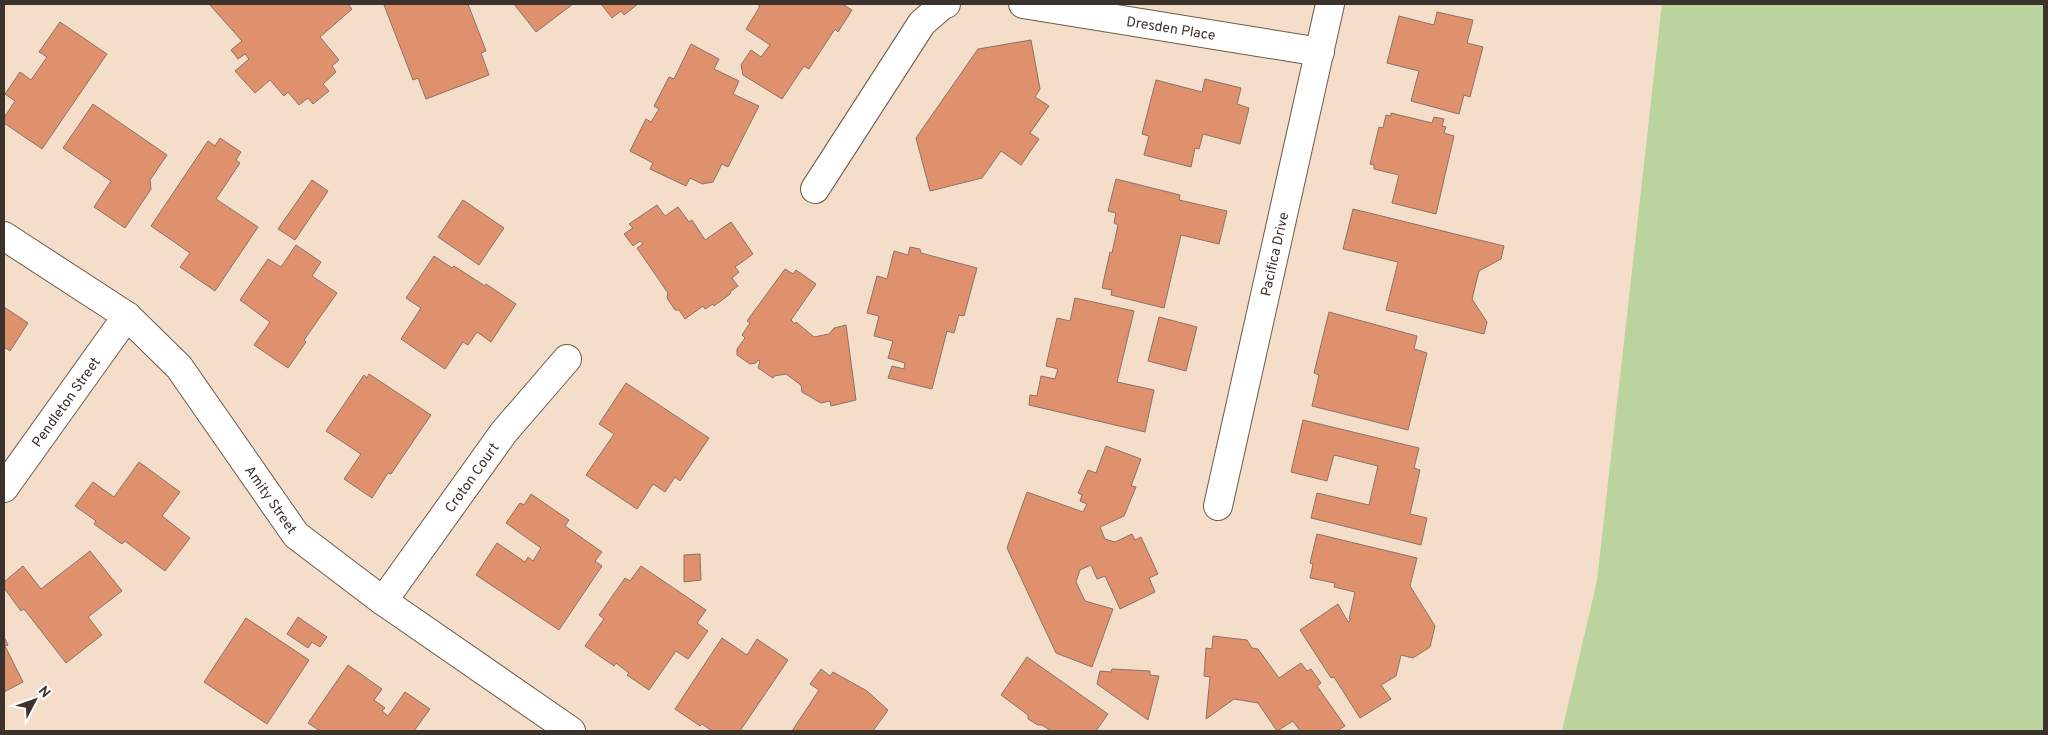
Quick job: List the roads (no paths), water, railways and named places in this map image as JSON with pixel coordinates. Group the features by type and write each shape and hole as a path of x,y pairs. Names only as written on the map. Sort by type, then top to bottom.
{"street":[{"path":"815,189 922,23 946,4"},
{"name":"Dresden Place","path":"1023,4 1320,52"},
{"name":"Pacifica Drive","path":"1218,506 1330,4"},
{"name":"Amity Street","path":"4,236 127,316 180,367 296,535 383,601 571,731"},
{"name":"Pendleton Street","path":"4,488 127,316"},
{"name":"Croton Court","path":"383,601 504,432 567,359"}]}
